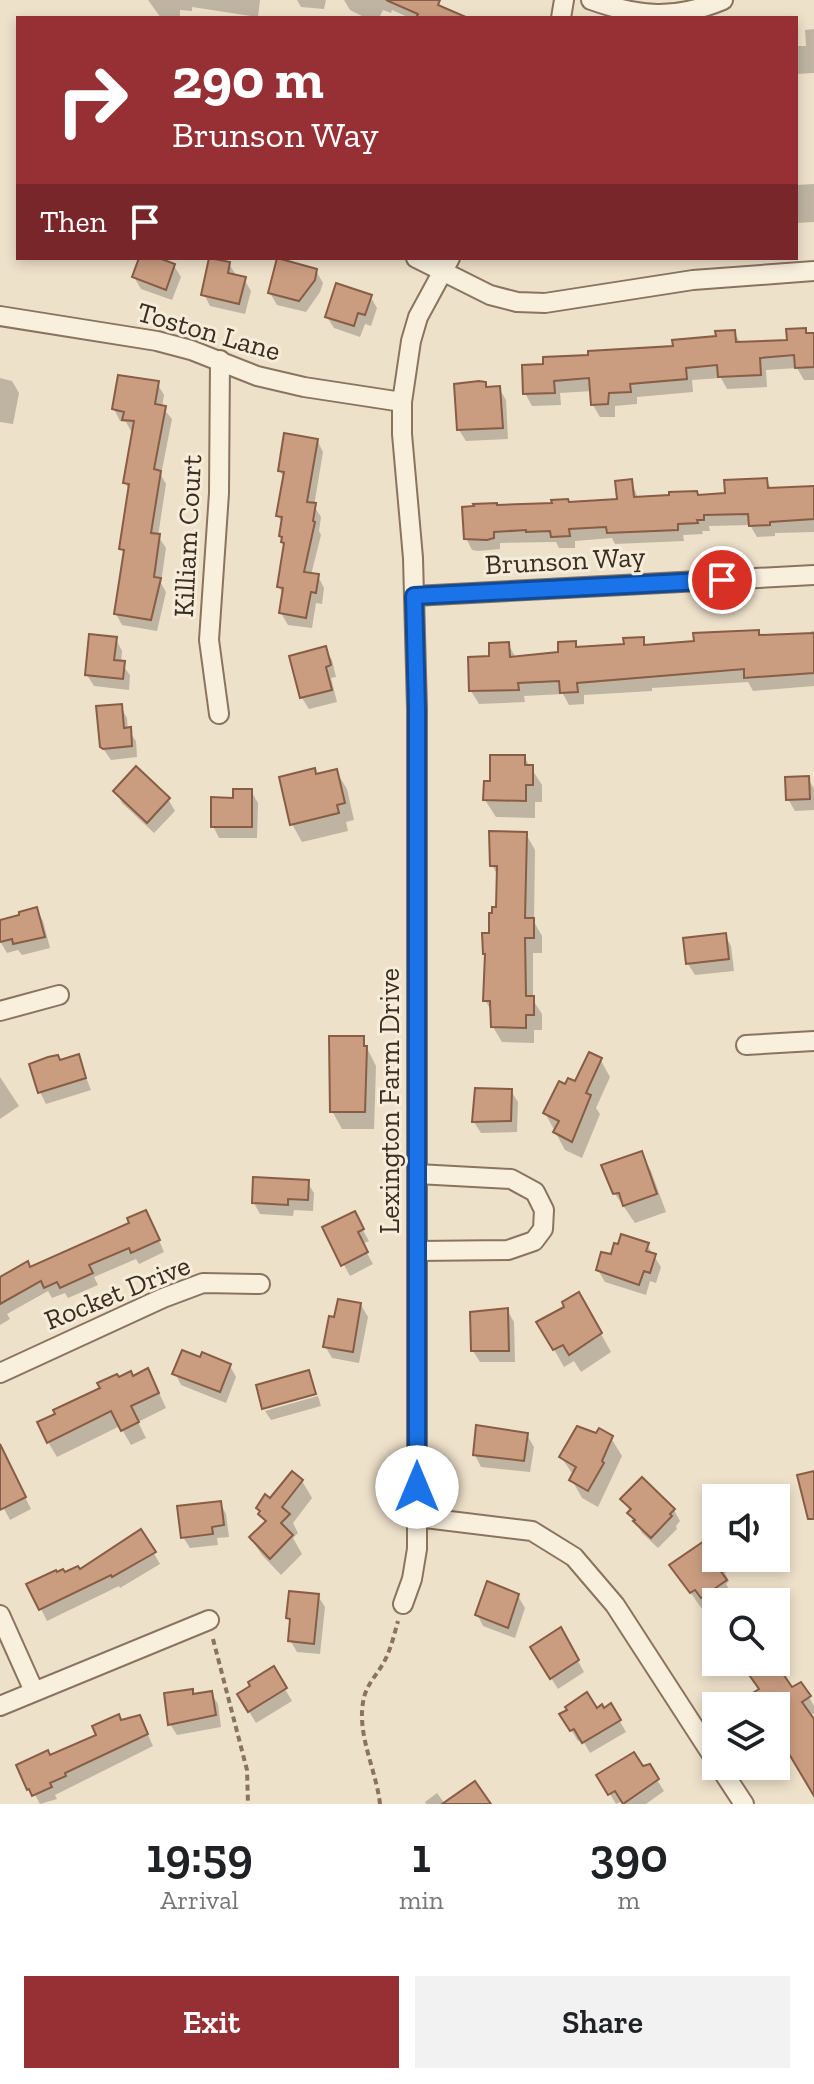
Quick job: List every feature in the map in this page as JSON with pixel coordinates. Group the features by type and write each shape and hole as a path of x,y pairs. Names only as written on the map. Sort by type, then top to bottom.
{"street":[{"path":"591,0 618,10 661,16 691,12 723,0"},
{"path":"425,260 446,265 490,295 517,302 545,303 693,280 814,271"},
{"name":"Lexington Farm Drive","path":"403,1604 412,1579 417,1549 417,1174 414,596 402,402 411,341 418,317 446,265"},
{"name":"Toston Lane","path":"0,316 157,341 220,360 257,376 304,387 402,402"},
{"name":"Killiam Court","path":"219,714 209,640 219,493 220,360"},
{"name":"Brunson Way","path":"414,596 814,575"},
{"path":"0,1011 59,995"},
{"path":"746,1045 814,1041"},
{"path":"417,1174 511,1179 535,1192 544,1210 543,1229 534,1241 508,1250 417,1251"},
{"name":"Rocket Drive","path":"0,1373 163,1298 203,1283 260,1284"},
{"path":"417,1517 532,1531 574,1557 615,1605 702,1739"},
{"path":"0,1615 34,1691"},
{"path":"0,1706 209,1620"},
{"path":"728,1780 744,1804"}],"path":[{"path":"380,1804 363,1730 362,1705 366,1690 391,1646 403,1604"},
{"path":"209,1620 247,1770 248,1804"}],"building":[{"path":"386,0 440,0 438,5 463,16 417,16"},
{"path":"138,260 164,260 175,264 166,290 132,277"},
{"path":"209,260 230,262 228,273 246,277 239,304 201,295"},
{"path":"276,260 317,269 315,280 299,301 268,293"},
{"path":"336,283 372,295 365,315 358,313 354,326 325,317"},
{"path":"806,328 806,333 814,333 814,367 795,368 794,355 760,358 761,375 718,377 717,365 686,368 687,379 630,384 631,392 609,393 608,404 591,405 589,378 554,381 555,393 523,394 522,365 543,364 543,357 673,346 672,340 716,336 715,331 735,330 736,342 787,340 786,329"},
{"path":"118,375 159,381 155,404 166,406 154,469 161,471 151,533 160,534 154,577 161,578 151,620 114,614 124,550 119,549 129,484 123,483 134,421 122,420 124,412 112,409"},
{"path":"486,382 486,387 500,386 503,428 457,430 454,384"},
{"path":"284,433 318,439 307,502 316,503 315,522 304,572 319,574 316,593 311,592 306,618 279,613 283,588 277,587 284,543 279,536 282,517 276,516 284,472 278,471"},
{"path":"767,478 768,488 814,486 814,519 749,526 748,514 704,515 704,520 697,520 698,523 678,524 678,530 607,533 606,527 569,529 570,536 551,537 550,531 526,530 494,532 494,538 487,540 464,539 462,507 473,504 617,499 615,481 632,479 634,497 669,495 669,492 697,491 698,495 725,493 724,480"},
{"path":"759,630 759,635 814,633 814,673 744,678 744,669 577,683 578,692 560,693 559,681 518,683 519,690 469,691 468,657 489,656 489,643 509,642 510,657 558,652 558,642 576,641 576,647 624,644 623,638 644,637 644,645 694,641 693,633"},
{"path":"89,634 117,637 114,660 125,661 123,679 85,675"},
{"path":"326,646 331,665 326,667 332,690 300,698 289,656"},
{"path":"122,704 124,728 131,727 132,746 103,749 100,747 96,706"},
{"path":"490,755 525,755 525,765 533,765 533,785 526,785 526,801 483,800 484,781 490,781"},
{"path":"136,766 170,798 147,823 113,791"},
{"path":"315,768 316,774 337,769 345,803 337,805 339,813 290,825 279,777"},
{"path":"809,776 810,799 786,800 785,777"},
{"path":"233,789 252,789 252,827 211,827 211,797 233,798"},
{"path":"489,831 527,832 525,918 534,918 534,938 525,938 526,996 534,996 534,1015 526,1015 526,1028 491,1027 490,1001 483,1001 485,954 482,933 489,933 489,913 492,913 492,907 496,907 497,866 490,866"},
{"path":"37,907 45,937 13,944 12,939 0,942 0,920"},
{"path":"726,933 729,959 686,964 683,938"},
{"path":"329,1036 364,1036 364,1046 367,1046 365,1112 330,1112"},
{"path":"589,1052 602,1058 586,1093 591,1095 572,1142 553,1132 559,1121 543,1113 559,1081 565,1084 568,1078 575,1081"},
{"path":"79,1054 86,1078 38,1093 29,1064 58,1055 60,1060"},
{"path":"475,1088 512,1089 511,1121 472,1122"},
{"path":"642,1151 657,1194 623,1206 619,1193 613,1194 601,1165"},
{"path":"253,1177 309,1180 308,1200 288,1199 288,1205 252,1203"},
{"path":"146,1210 160,1240 131,1253 129,1248 89,1265 93,1273 60,1288 57,1282 44,1288 41,1281 0,1304 0,1277 28,1261 30,1267 129,1223 127,1218"},
{"path":"355,1211 364,1229 358,1232 368,1252 341,1266 322,1227"},
{"path":"621,1234 649,1243 646,1251 656,1254 650,1273 644,1271 639,1285 596,1270 601,1252 611,1254"},
{"path":"579,1292 602,1333 569,1355 563,1345 553,1350 536,1322 564,1307 562,1302"},
{"path":"338,1299 361,1303 353,1352 323,1347 329,1316 334,1317"},
{"path":"508,1308 509,1351 471,1351 470,1312"},
{"path":"182,1350 200,1357 202,1352 231,1364 220,1392 172,1374"},
{"path":"148,1368 159,1393 131,1406 139,1422 121,1431 111,1411 47,1443 37,1422 55,1414 53,1410 100,1388 97,1383 117,1374 119,1377 131,1371 133,1376"},
{"path":"309,1370 316,1394 262,1409 256,1385"},
{"path":"476,1425 528,1433 524,1461 473,1455"},
{"path":"577,1426 596,1433 599,1428 613,1436 602,1461 604,1463 588,1491 569,1480 576,1467 559,1457"},
{"path":"0,1444 26,1497 0,1510"},
{"path":"292,1471 303,1480 282,1507 290,1514 281,1523 293,1535 270,1559 249,1537 266,1521 256,1508 265,1494 270,1498"},
{"path":"814,1471 814,1519 808,1519 797,1475"},
{"path":"642,1477 675,1509 651,1538 633,1521 627,1513 631,1509 620,1499"},
{"path":"221,1501 224,1525 212,1527 213,1534 181,1538 177,1506"},
{"path":"141,1529 156,1552 112,1577 39,1610 26,1584 56,1570 63,1569 65,1572 78,1566 80,1569"},
{"path":"702,1543 702,1572 721,1572 727,1580 715,1588 702,1588 701,1598 695,1590 690,1593 669,1565"},
{"path":"487,1581 519,1594 508,1628 475,1615"},
{"path":"289,1591 319,1594 314,1644 288,1641 290,1619 286,1618"},
{"path":"561,1627 579,1660 550,1679 530,1647"},
{"path":"274,1666 287,1688 248,1712 237,1694 250,1686 248,1682"},
{"path":"750,1676 785,1676 792,1687 801,1682 811,1696 802,1702 814,1719 814,1796 790,1756 790,1692 754,1692 759,1689"},
{"path":"193,1689 193,1694 212,1691 216,1715 168,1725 164,1693"},
{"path":"587,1692 597,1708 611,1703 621,1720 582,1743 574,1729 570,1731 559,1714"},
{"path":"119,1714 121,1720 140,1715 148,1734 65,1773 66,1776 50,1783 52,1787 32,1796 16,1765 48,1750 50,1755 96,1735 92,1726"},
{"path":"634,1752 643,1766 650,1764 659,1779 623,1804 615,1791 608,1795 596,1775"},
{"path":"475,1781 491,1804 442,1804"}],"route":[{"path":"417,1487 417,709 414,596 722,580"}]}
